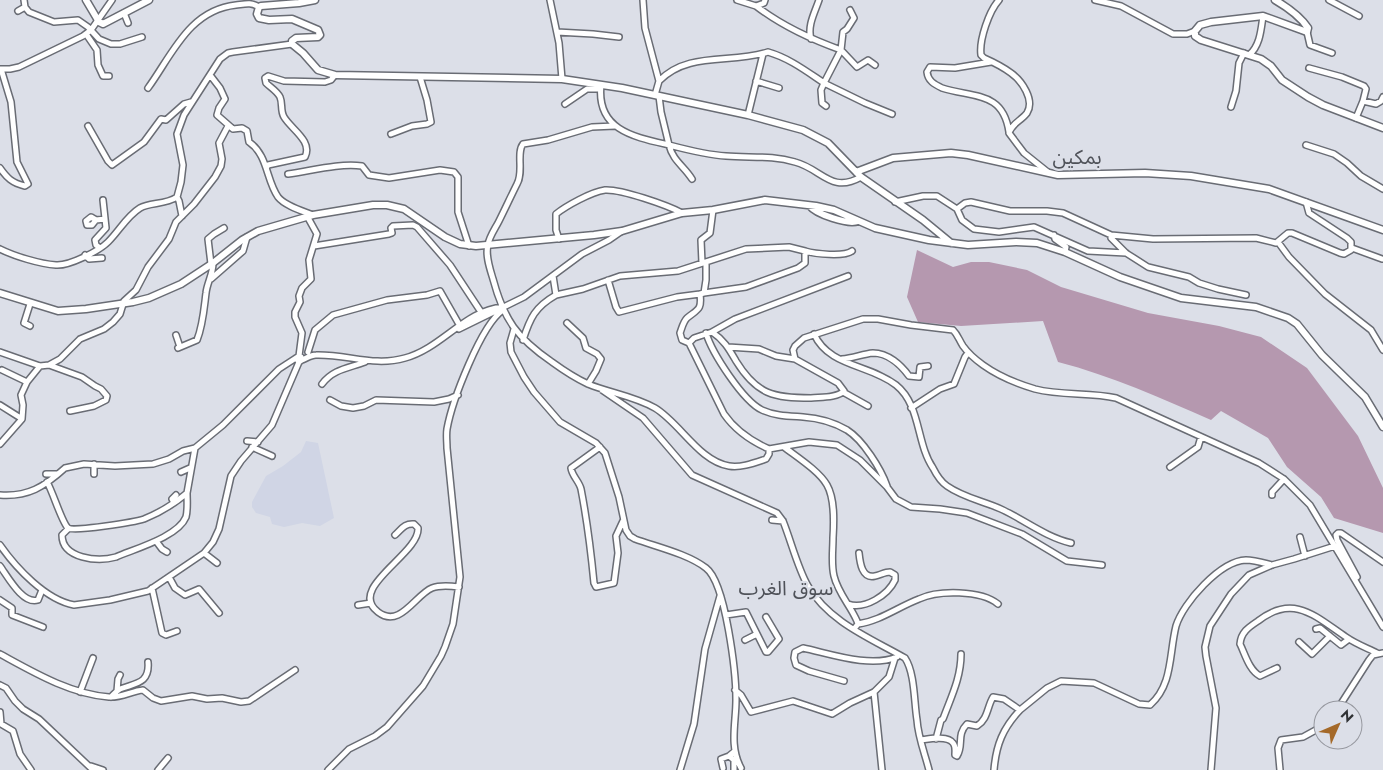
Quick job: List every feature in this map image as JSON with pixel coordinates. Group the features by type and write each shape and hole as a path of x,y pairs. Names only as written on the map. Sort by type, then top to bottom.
{"main road":[{"path":"86,0 101,24 105,24 149,0"},
{"path":"315,0 259,6 257,14 259,18 269,20 292,19 315,28 320,33 318,37 296,38 292,41 292,44 318,70 334,75 562,79 748,115 804,130 816,135 841,155 859,175 923,220 952,244"},
{"path":"1278,1 1304,22 1308,28 1307,32 1263,16 1206,23 1200,25 1195,31 1195,36 1198,39 1247,54 1271,66 1282,80 1308,97 1383,128"},
{"path":"859,175 893,158 952,153 1071,176 1145,173 1190,176 1269,189 1383,230"},
{"path":"0,294 30,304 66,312 123,304 149,298 181,284 247,237 276,225 310,216 372,205 404,209 444,237 460,244 488,246 622,231 682,213 713,210 765,200 810,206 834,214 850,223 858,221 898,234 952,244 980,245 1029,242 1042,244 1065,252 1120,277 1181,298 1256,307 1288,318 1297,324 1322,355 1365,397 1383,428"}],"street":[{"path":"24,0 26,11"},
{"path":"0,168 8,179 13,182 24,186 28,184 17,162 11,102 0,69 19,67 88,32 112,0"},
{"path":"550,0 562,79"},
{"path":"643,0 645,28 659,81 657,96 672,156 692,180"},
{"path":"737,0 756,6 773,20 811,39 840,50 857,67 868,60 875,65"},
{"path":"756,6 764,3 765,0"},
{"path":"811,39 809,34 819,0"},
{"path":"999,0 989,16 980,55 1013,73 1029,98 1028,111 1011,127 1009,133"},
{"path":"1095,0 1121,6 1173,34 1187,34 1195,31"},
{"path":"1329,0 1359,16"},
{"path":"148,88 179,41 193,24 206,15 222,8 250,3 259,6"},
{"path":"826,106 822,102 821,90 840,50 843,32 854,18 850,10"},
{"path":"18,11 26,11 54,22 78,20 88,32 97,50 99,56 98,65 103,76 109,76"},
{"path":"124,13 128,23"},
{"path":"1231,107 1236,91 1240,63 1255,48 1258,42 1263,16"},
{"path":"88,32 111,44 120,44 142,36"},
{"path":"556,32 619,37"},
{"path":"1307,32 1310,45 1332,53"},
{"path":"182,216 177,197 183,165 177,134 184,115 192,102 220,59 228,53 292,44"},
{"path":"659,81 669,71 684,64 768,52 780,56 824,83 864,104 892,114"},
{"path":"748,115 763,54"},
{"path":"991,62 955,68 930,67 927,76 935,85 942,88 994,102 1006,116 1009,133 1024,153 1049,173"},
{"path":"1309,68 1342,77 1364,86 1366,89 1363,101 1356,118"},
{"path":"0,546 42,590 61,601 74,605 137,594 152,588 204,553 213,542 219,529 231,476 252,447 272,425 298,359 302,333 295,317 295,312 300,302 299,296 302,288 311,278 309,260 317,234 310,216 278,197 266,170 267,167 258,150 249,142 247,131 242,128 234,129 228,126 217,115 218,108 225,99 220,88 210,75"},
{"path":"267,167 278,162 305,157 307,151 304,140 282,114 280,96 266,83 266,78 268,76 284,81 325,82 331,80 334,75"},
{"path":"391,134 412,126 431,122 428,100 420,77"},
{"path":"756,81 779,88"},
{"path":"565,104 587,89 601,87 602,109 615,126"},
{"path":"1363,101 1376,104 1383,97"},
{"path":"88,126 112,165 144,142 161,119 166,120 184,104 192,102"},
{"path":"0,352 40,366 49,365 60,358 80,339 106,328 120,314 124,301 136,290 146,269 169,239 176,222 194,204 212,181 221,166 222,159 219,143 228,126"},
{"path":"769,449 766,459 759,462 739,466 721,464 698,449 664,415 641,401 588,384 564,371 523,340 514,329 503,308 492,278 488,246 519,180 520,149 523,144 548,140 592,127 615,126 646,139 710,154 768,157 794,161 809,167 836,183 845,184 859,175"},
{"path":"1306,145 1334,154 1361,176 1383,189"},
{"path":"288,174 358,165 362,166 369,175 389,178 440,170 454,172 458,177 458,212 469,246"},
{"path":"559,239 556,230 556,214 601,191 616,191 670,207 682,213"},
{"path":"895,202 931,195 937,196 957,209 962,220 968,226 980,231 1011,231 1031,227 1038,228 1088,251 1126,253"},
{"path":"0,249 56,265 68,263 100,248 140,208 162,204 177,197"},
{"path":"100,248 94,240 106,228 107,222 104,219 105,208 103,200"},
{"path":"957,209 965,202 971,202 1010,210 1058,212 1111,235 1153,239 1256,238 1278,242 1289,257 1325,294 1371,330 1383,350"},
{"path":"1278,242 1288,233 1292,233 1340,254 1348,253 1352,248 1351,242 1347,238 1310,213 1306,202"},
{"path":"713,210 710,233 701,240 706,280 701,303 698,310 687,318 680,333 682,340 690,343 711,390 731,424 741,433 769,449 809,442 837,445 860,460 888,487"},
{"path":"96,220 104,219"},
{"path":"314,246 389,234 392,233 391,228 393,226 413,225 417,227 450,266 481,312"},
{"path":"176,335 179,347 197,340 201,329 206,291 211,279 212,263 208,239 224,228"},
{"path":"0,495 21,496 71,466 153,464 195,448 223,425 285,365 298,359 317,354 386,362 410,357 455,331 524,297 582,254 622,231"},
{"path":"1054,235 1055,239 1066,247 1065,252"},
{"path":"1111,235 1112,239 1126,253 1152,268 1189,277 1200,284 1246,296"},
{"path":"211,279 243,251 247,237"},
{"path":"523,340 531,317 536,310 556,295 583,289 620,276 678,271 746,249 790,247 834,255 847,254 852,251"},
{"path":"1352,248 1382,259"},
{"path":"608,280 619,312 677,297 746,287 798,268 805,263 805,251"},
{"path":"85,255 89,259 102,258"},
{"path":"553,276 556,295"},
{"path":"690,343 694,338 735,319 848,276"},
{"path":"298,359 308,352 315,330 330,316 390,299 427,295 440,291 460,326"},
{"path":"30,304 24,319 24,323 30,326"},
{"path":"455,331 481,312 503,308"},
{"path":"328,770 349,749 387,728 423,686 442,656 453,624 459,587 458,547 447,448 447,428 471,361 486,331 503,308"},
{"path":"795,359 793,350 804,338 863,319 878,319 953,330 968,353 990,370 1035,389 1101,394 1116,398 1260,463 1284,479 1310,505 1383,627"},
{"path":"567,323 583,338 586,348 597,354 601,359 588,384"},
{"path":"920,333 921,326"},
{"path":"514,329 510,343 511,352 534,392 560,422 596,443 605,453 622,509 623,521 626,530 632,538 680,555 706,568 712,575 719,590 726,616 735,690 734,741 735,751 741,768"},
{"path":"709,332 724,340 746,376 774,396 817,398 837,395 843,392"},
{"path":"709,332 712,349 754,406 775,415 823,420 848,431 874,462 896,499 911,507 940,509 967,514 1022,534 1067,561 1102,565"},
{"path":"814,334 822,349 839,360 880,375 902,392 911,408 932,468 943,483 962,495 1003,510 1055,539 1071,543"},
{"path":"728,347 759,348 776,356 795,359 838,383 842,386 843,392"},
{"path":"308,352 334,356"},
{"path":"839,360 874,353 879,354 896,361 909,376 919,377 920,367 928,366"},
{"path":"911,408 940,389 954,384 968,353"},
{"path":"322,384 327,376 367,361"},
{"path":"49,365 82,377 105,392 107,398 105,402 70,411"},
{"path":"0,444 22,419 23,404 21,395 27,382 40,366"},
{"path":"2,370 27,382"},
{"path":"598,387 637,414 650,426 692,475 770,509 781,517 807,584 828,611 854,630 897,656 905,658 908,662 914,688 917,721 929,770"},
{"path":"843,392 868,406"},
{"path":"330,400 344,407 352,408 364,406 376,400 434,402 458,395"},
{"path":"637,414 641,401"},
{"path":"0,405 19,417"},
{"path":"1170,467 1198,447 1201,437"},
{"path":"247,441 258,442"},
{"path":"600,446 571,468 571,472 580,485 596,587 614,583 618,553 616,536 623,521"},
{"path":"252,447 272,456"},
{"path":"784,447 821,477 828,486 834,525 834,578 858,624"},
{"path":"187,493 174,503 142,519 86,529 68,529 62,535 64,545 72,553 85,558 110,559 167,535 185,518 190,468 195,448"},
{"path":"94,464 94,474"},
{"path":"181,472 190,468"},
{"path":"46,474 58,474"},
{"path":"1272,494 1284,479"},
{"path":"47,482 63,522 68,529"},
{"path":"174,503 172,499 176,495"},
{"path":"134,520 135,514"},
{"path":"772,520 783,521"},
{"path":"395,536 408,524 414,524 418,528 412,546 390,567 374,586 370,595 371,603 381,614 393,616 404,612 431,588 459,587"},
{"path":"1357,582 1357,577 1337,540 1336,535 1338,533 1341,533 1383,562"},
{"path":"1300,537 1305,556"},
{"path":"156,541 162,550 167,552"},
{"path":"1211,770 1216,708 1206,663 1205,646 1207,633 1231,594 1250,574 1272,565 1335,546"},
{"path":"204,553 217,563"},
{"path":"848,604 858,606 873,600 889,588 895,580 895,575 890,572 872,577 868,576 861,567 859,553"},
{"path":"994,770 999,739 1009,722 1020,710 1047,688 1061,682 1094,683 1139,704 1150,705 1160,696 1167,680 1178,621 1184,609 1196,594 1217,573 1234,563 1245,560 1272,565"},
{"path":"0,566 13,585 28,599 38,600 42,590"},
{"path":"169,577 175,588 185,596 199,589 218,614"},
{"path":"152,588 162,632 166,635 177,632"},
{"path":"680,770 694,724 705,649 719,602 719,590"},
{"path":"854,630 858,624 878,619 929,596 965,594 985,596 998,604"},
{"path":"0,600 12,608 12,615 43,628"},
{"path":"358,605 371,603"},
{"path":"1277,668 1260,676 1256,674 1250,666 1240,644 1244,631 1250,625 1268,613 1290,608 1301,609 1322,619 1349,639 1380,653"},
{"path":"726,616 746,612 766,652 768,652 779,639 766,617"},
{"path":"1316,629 1320,628 1342,645 1349,639"},
{"path":"745,640 757,634"},
{"path":"1299,642 1312,654 1324,646 1330,636"},
{"path":"756,649 763,646"},
{"path":"844,680 809,671 796,665 795,652 804,648 868,661 897,656"},
{"path":"1343,700 1369,660 1380,653"},
{"path":"0,654 27,669 80,692 111,697 142,690 161,701 192,696 244,702 295,670"},
{"path":"936,739 941,720 959,679 961,654"},
{"path":"735,690 751,712 793,701 829,714 874,692 889,677 897,656"},
{"path":"80,692 92,658"},
{"path":"111,697 117,691 143,680 148,674 148,662"},
{"path":"117,691 120,675"},
{"path":"0,685 8,690 20,706 39,719 93,770"},
{"path":"874,692 882,770"},
{"path":"921,740 951,741 954,744 955,755 957,756 960,750 960,735 963,728 967,724 977,726 981,723 988,712 989,704 993,697 1004,699 1020,710"},
{"path":"0,712 1,724 13,731 20,754 30,770"},
{"path":"1280,770 1278,748 1281,740 1303,737 1313,732"},
{"path":"723,768 721,759 735,751"},
{"path":"729,756 734,760 734,770"},
{"path":"158,770 168,758"},
{"path":"84,762 103,770"}],"shaded area":[{"path":"917,250 953,267 971,262 989,262 1027,270 1061,287 1148,313 1219,326 1261,337 1307,368 1358,436 1383,488 1383,533 1334,518 1321,497 1287,467 1268,438 1221,411 1211,420 1117,381 1058,362 1043,321 961,326 918,322 907,297"},
{"path":"306,441 318,443 334,518 320,526 302,523 284,527 272,524 270,517 256,513 252,507 252,502 266,476 301,452"}],"district":[{"name":"بمكين","path":"1077,157"},
{"name":"سوق الغرب","path":"786,588"}]}
